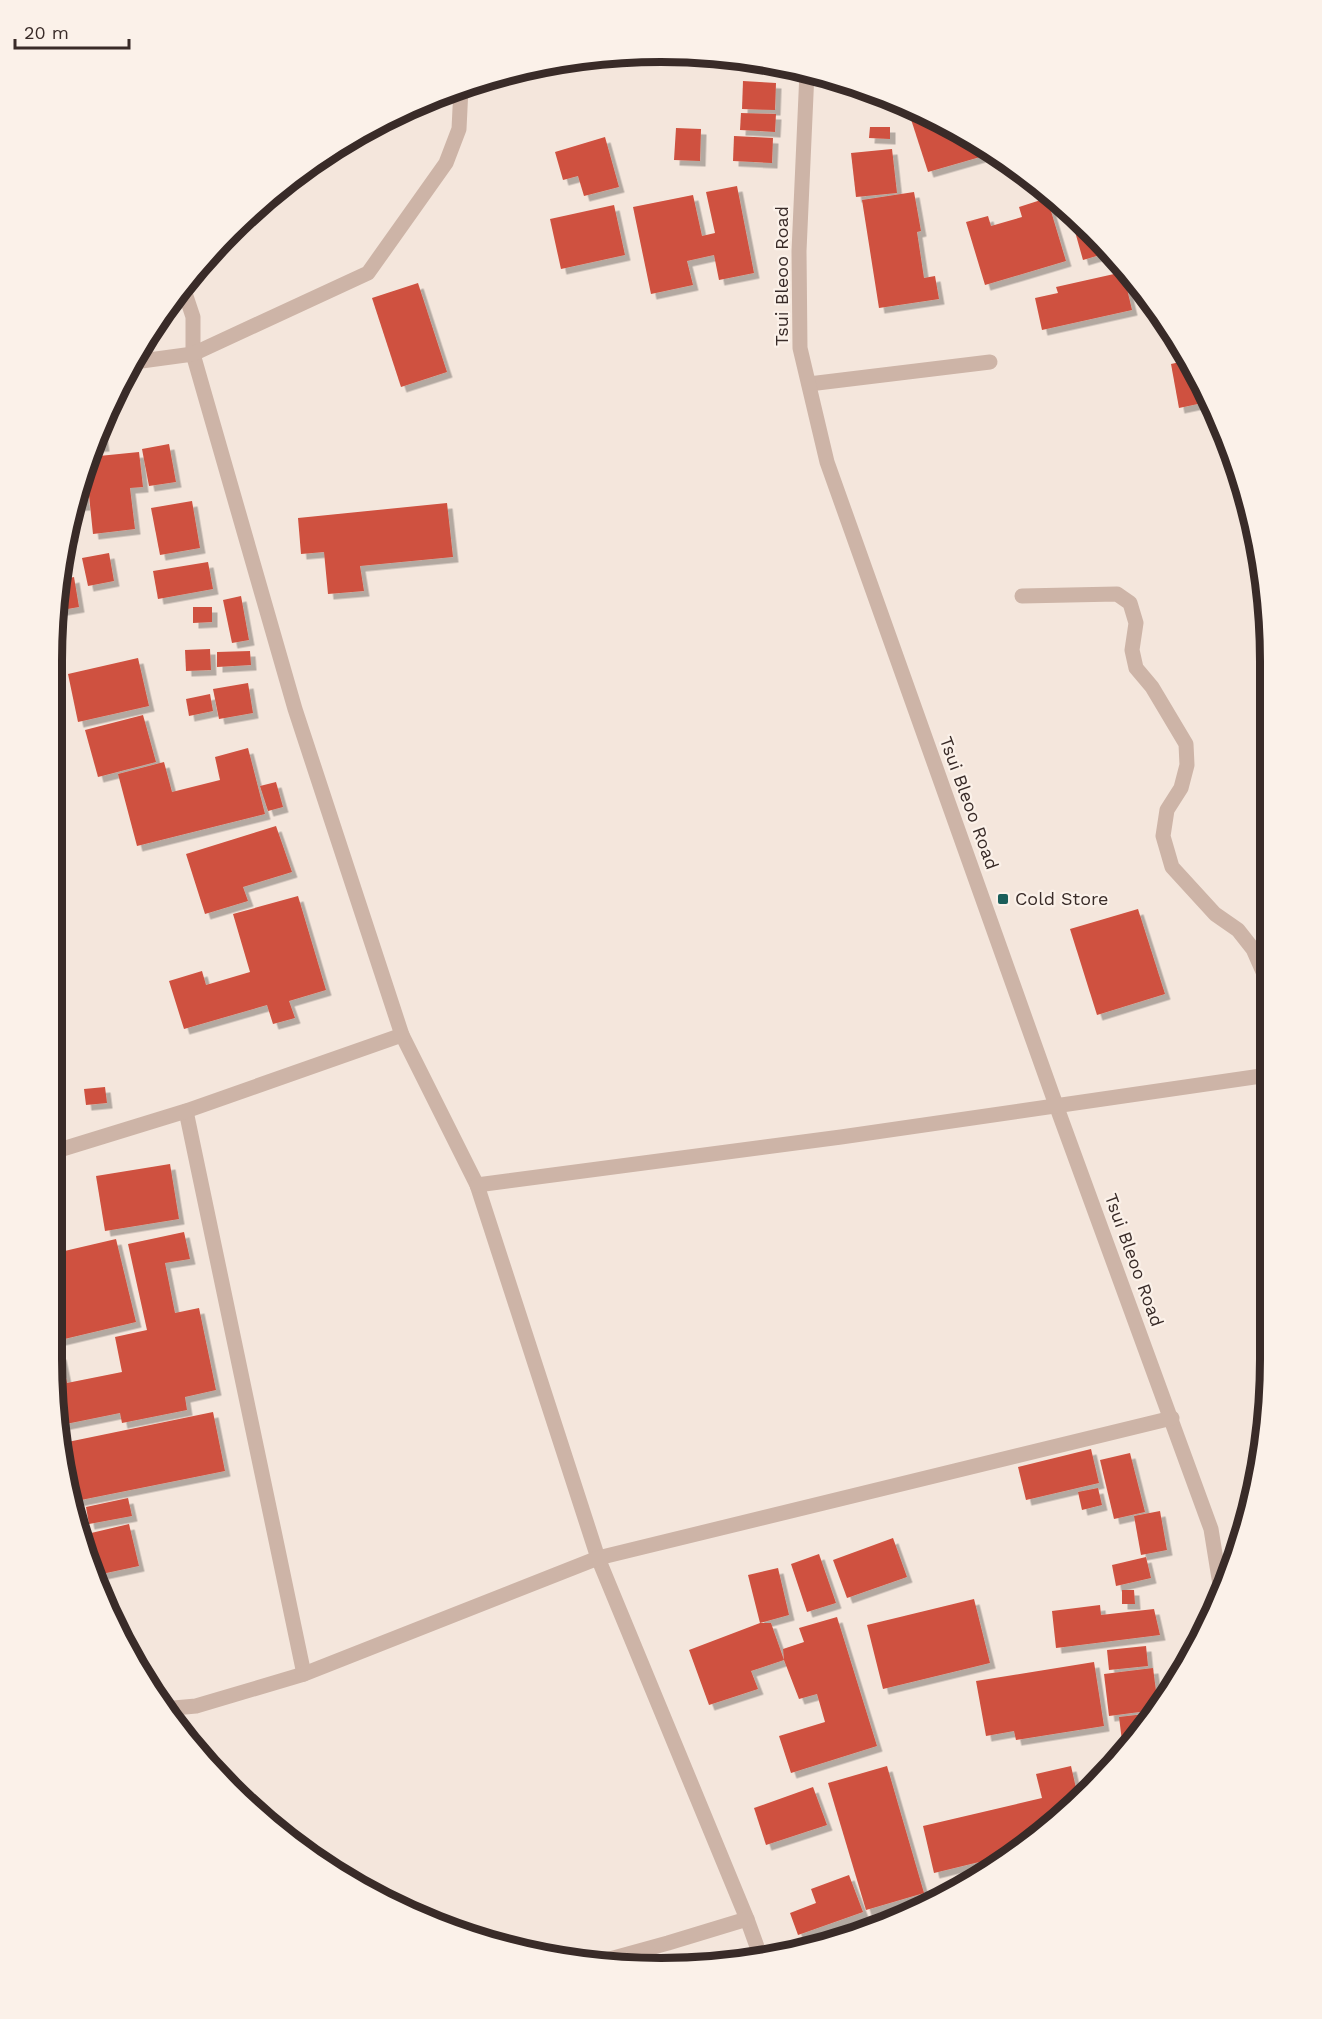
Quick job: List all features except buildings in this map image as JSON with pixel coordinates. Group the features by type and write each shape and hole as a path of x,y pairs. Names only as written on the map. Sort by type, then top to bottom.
{"street":[{"name":"Tsui Bleoo Road","path":"807,80 799,262 800,348 831,473 1056,1105 1211,1529 1219,1577"},
{"path":"142,361 193,354 368,273 446,163 459,129 461,96"},
{"path":"186,295 193,317 193,354 295,709 402,1035 477,1185 598,1558 758,1949"},
{"path":"808,384 990,362"},
{"path":"1022,596 1117,594 1130,603 1136,623 1132,650 1136,668 1152,687 1186,744 1187,765 1181,788 1167,810 1163,836 1172,867 1215,914 1238,930 1253,949 1260,965"},
{"path":"62,1149 186,1111 402,1035"},
{"path":"477,1185 841,1137 1260,1076"},
{"path":"186,1111 304,1674"},
{"path":"175,1708 196,1706 304,1674 598,1558 1172,1418"},
{"path":"621,1956 747,1918"}],"place":[{"name":"Cold Store","path":"1003,899"}]}
